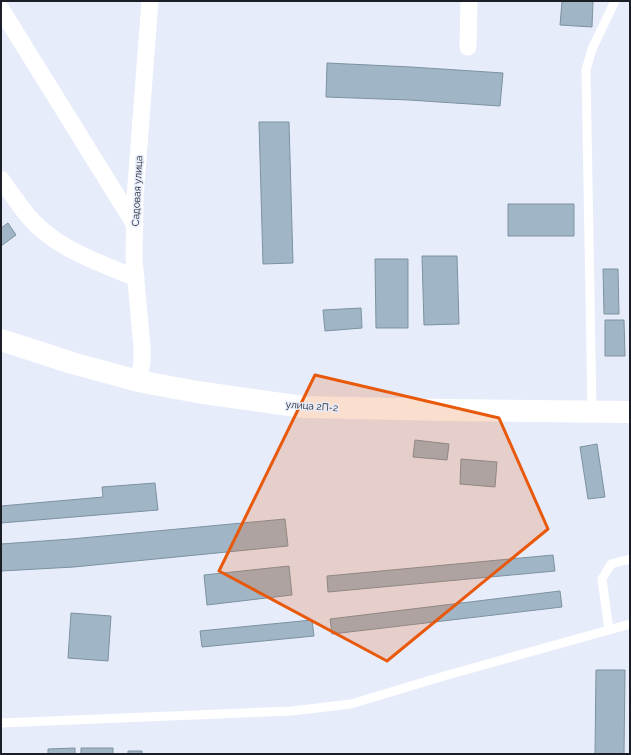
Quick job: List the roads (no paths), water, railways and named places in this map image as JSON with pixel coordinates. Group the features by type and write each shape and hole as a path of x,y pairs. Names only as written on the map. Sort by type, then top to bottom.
{"main road":[{"name":"улица 2П-2","path":"1,340 72,363 138,381 197,392 303,407 630,412"}],"street":[{"name":"Садовая улица","path":"138,381 142,363 142,347 134,259 135,198 150,1"},
{"path":"468,47 469,1"},
{"path":"1,9 135,225"},
{"path":"1,179 29,218 49,235 76,253 136,278"}],"lane":[{"path":"592,411 586,70 592,49 615,1"},
{"path":"609,630 602,579 611,564 630,559"},
{"path":"1,723 292,711 351,704 444,676 630,624"}]}
